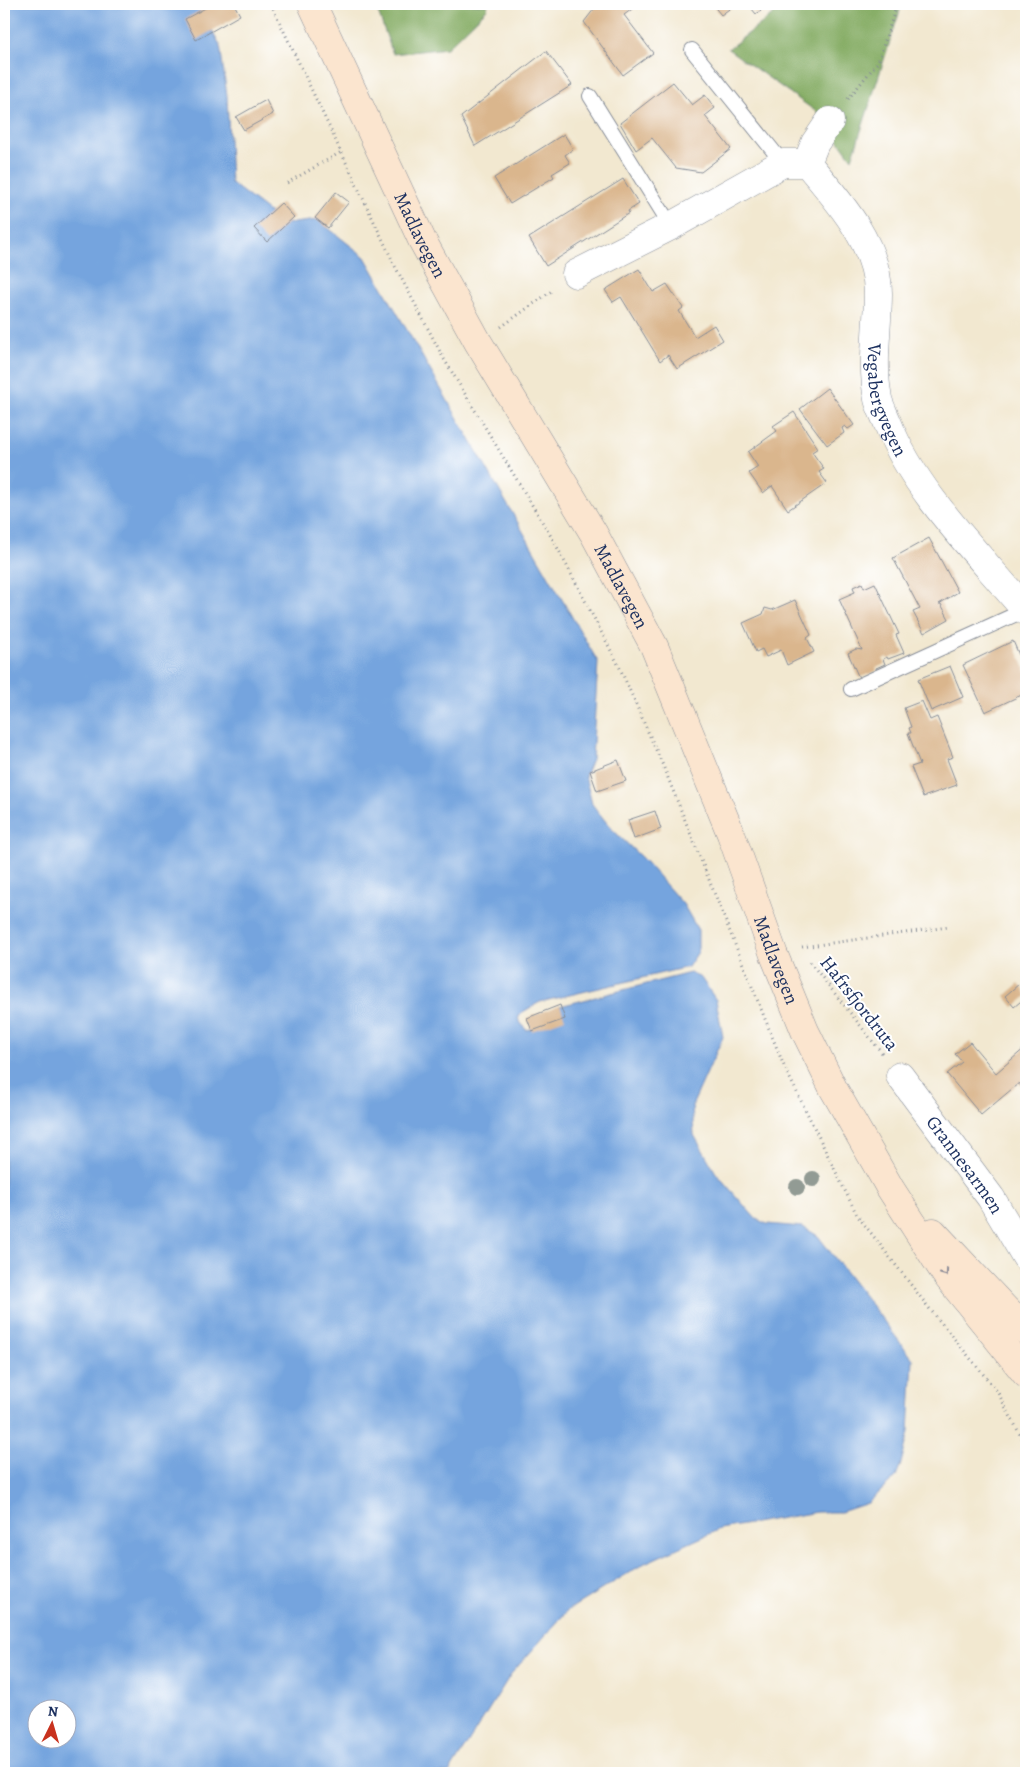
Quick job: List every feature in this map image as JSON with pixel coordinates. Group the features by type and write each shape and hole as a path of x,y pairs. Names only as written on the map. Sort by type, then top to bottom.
{"main road":[{"name":"Madlavegen","path":"312,4 422,240 478,342 594,534 654,646 731,834 774,956 805,1031 859,1136 890,1188 946,1274 1026,1374"},
{"name":"Madlavegen","path":"890,1188 1026,1331"}],"street":[{"path":"576,274 795,163 814,143 830,121"},
{"name":"Vegabergvegen","path":"795,163 834,196 869,250 878,291 874,356 878,400 898,449 939,508 1026,611"},
{"name":"Grannesarmen","path":"900,1076 991,1198 1026,1257"}],"lane":[{"path":"692,50 795,163"},
{"path":"590,96 671,226"},
{"path":"851,689 1026,611"}],"path":[{"path":"271,4 396,268 444,359 556,543 619,666 668,777 784,1066 857,1215 929,1308 997,1391 1023,1440 1026,1462"},
{"path":"830,121 878,62 897,4"},
{"path":"287,183 371,134"},
{"path":"478,342 576,274"},
{"name":"Hafrsfjordruta","path":"900,1076 799,948 948,927"}],"green space":[{"path":"375,4 488,4 487,9 447,48 393,54"},
{"path":"787,4 902,4 852,159 818,113 728,49"}],"water":[{"path":"4,4 198,4 220,45 227,96 231,183 285,224 318,220 365,257 598,662 592,759 585,776 592,804 610,827 643,859 683,904 698,930 698,952 688,967 540,1002 521,1013 518,1019 526,1030 531,1029 560,1006 690,973 701,978 716,1000 723,1037 692,1106 694,1135 716,1173 756,1219 767,1224 803,1227 818,1236 913,1359 909,1432 900,1467 896,1477 868,1503 841,1512 817,1512 720,1529 645,1563 568,1610 511,1674 449,1773 4,1773"}],"building":[{"path":"213,4 234,4 240,15 196,40 185,19"},
{"path":"598,4 639,4 624,15 653,53 623,75 584,22"},
{"path":"712,4 736,4 721,15"},
{"path":"748,4 755,4 761,11 756,14"},
{"path":"546,51 572,85 475,146 461,117"},
{"path":"673,82 692,105 705,95 715,108 705,116 731,149 701,172 676,168 652,138 636,150 620,123"},
{"path":"266,100 273,114 244,130 236,117"},
{"path":"564,134 573,149 565,155 570,163 552,174 554,177 510,204 494,178"},
{"path":"623,179 639,204 628,211 629,213 546,266 529,238"},
{"path":"336,192 349,202 328,228 315,218"},
{"path":"281,203 294,217 267,242 254,228"},
{"path":"639,269 653,292 667,284 683,308 679,311 695,337 714,325 723,340 677,369 668,355 660,361 621,297 613,302 605,290"},
{"path":"827,388 854,425 848,429 845,426 842,428 844,433 827,445 800,409"},
{"path":"794,412 818,448 812,452 824,469 819,472 827,483 788,510 772,486 763,493 749,473 758,467 748,452 777,431 773,426"},
{"path":"929,538 958,592 939,604 941,604 949,619 924,633 913,612 920,609 893,558"},
{"path":"862,583 864,588 875,583 899,634 896,635 904,653 883,659 885,664 876,668 877,671 859,678 848,653 856,649 862,650 839,599 855,592 853,587"},
{"path":"795,600 811,635 807,638 814,652 787,665 781,650 766,657 762,649 756,652 743,623 763,614 765,608 772,610"},
{"path":"1013,641 1026,671 1026,693 985,712 963,665"},
{"path":"950,666 963,697 931,711 918,679"},
{"path":"922,701 930,720 937,717 953,757 947,759 957,785 923,797 911,767 920,764 908,733 911,733 909,728 911,727 904,708"},
{"path":"618,760 626,781 597,791 590,771"},
{"path":"655,811 661,829 634,839 628,820"},
{"path":"1019,984 1026,993 1026,997 1014,1007 1005,996"},
{"path":"560,1005 565,1019 532,1031 527,1018"},
{"path":"970,1042 996,1073 1026,1047 1026,1092 1019,1083 981,1115 947,1074 962,1062 955,1054"}]}
